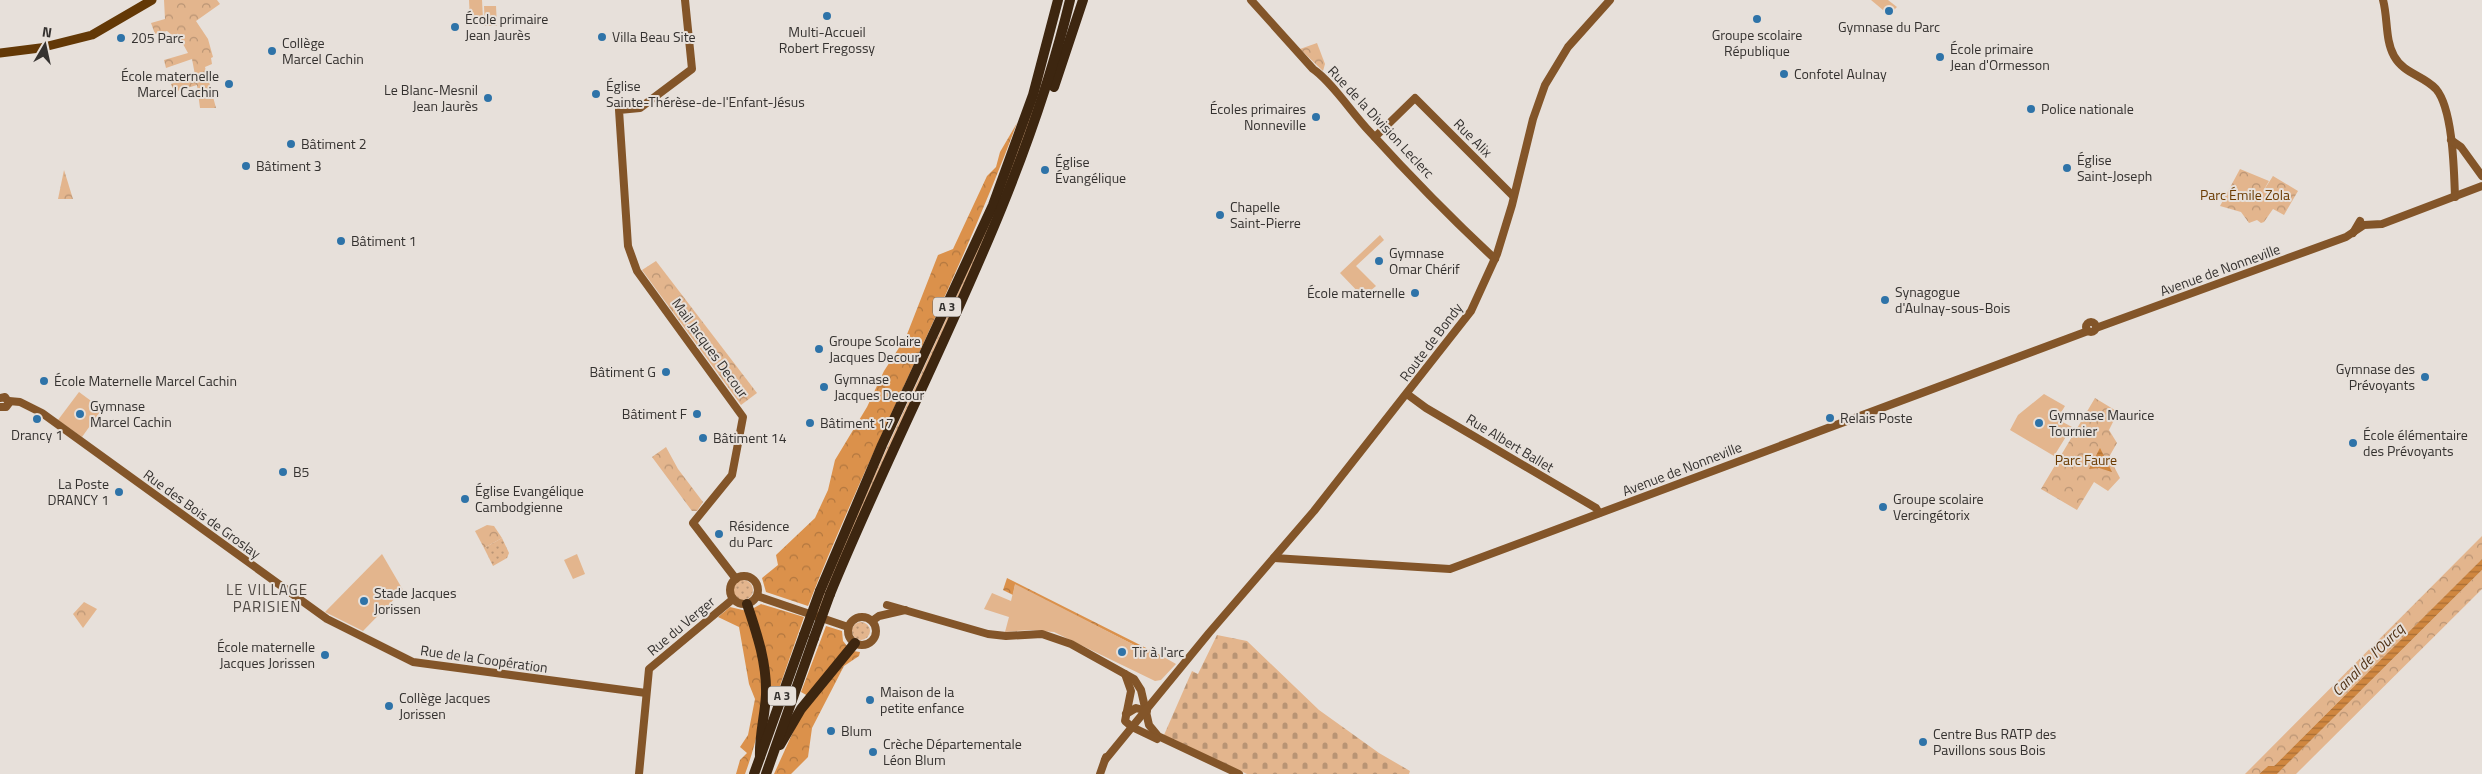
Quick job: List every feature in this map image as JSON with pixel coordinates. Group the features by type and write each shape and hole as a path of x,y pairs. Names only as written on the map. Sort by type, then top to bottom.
{"highway":[{"path":"1052,0 1054,15"},
{"name":"A 3","path":"754,774 882,445 992,206 1023,124 1058,0"},
{"name":"A 3","path":"825,592 996,224 1031,134 1052,72 1070,0"},
{"path":"1031,134 1040,126 1084,0"},
{"path":"747,604 758,635 765,675 766,694 760,741 760,757"},
{"name":"A 3","path":"766,774 809,636"},
{"path":"774,751 782,744 801,709 855,643"}],"main road":[{"path":"0,53 33,50 87,37 115,23 152,0"},
{"path":"20,52 34,53 64,48 96,38 115,23"}],"street":[{"name":"Mail Jacques Decour","path":"685,0 689,40 688,70 673,84 640,108 619,110 628,246 637,271 743,417 732,475 694,523 736,579"},
{"name":"Rue de la Division Leclerc","path":"1251,0 1313,69 1323,75 1330,87 1375,137 1495,259"},
{"name":"Route de Bondy","path":"1100,774 1105,760 1142,708 1183,666 1314,511 1471,311 1495,259 1533,119 1545,84 1568,47 1610,0"},
{"path":"2383,0 2394,56 2408,72 2424,79 2435,88 2444,104 2451,140 2455,197"},
{"name":"Rue Alix","path":"1375,137 1415,98 1513,196"},
{"path":"2451,140 2461,147 2482,176"},
{"name":"Avenue de Nonneville","path":"1274,558 1450,569 2088,331 2093,332 2096,328 2352,234 2364,225 2382,224 2482,186"},
{"path":"2352,234 2360,221"},
{"name":"Rue des Bois de Groslay","path":"0,398 6,397 9,401 23,403 42,413 327,619 384,646"},
{"name":"Rue Albert Ballet","path":"1405,397 1596,508 1599,513"},
{"path":"0,407 6,407 9,401"},
{"path":"747,576 754,580 758,586 757,596 747,604 742,604 734,600 731,587 736,579 747,576"},
{"path":"757,596 848,627"},
{"name":"Rue du Verger","path":"646,693 649,669 734,600"},
{"path":"888,605 988,634 1053,636 1134,678 1139,686 1142,708 1149,725 1158,736 1239,774"},
{"path":"872,621 879,616 906,610"},
{"path":"857,617 866,617 872,621 876,628 873,640 867,644 855,643 848,636 848,627 857,617"},
{"name":"Rue de la Coopération","path":"384,646 414,662 646,693"},
{"path":"1124,672 1131,691 1125,721 1130,726 1232,774"},
{"path":"639,774 646,693"},
{"path":"1126,714 1142,708"}],"green space":[{"path":"164,0 217,0 220,4 196,21 208,39 213,57 211,58 212,64 205,67 216,108 200,108 197,85 174,92 171,84 195,75 192,59 166,68 164,60 188,53 183,44 167,31 155,34 151,23 165,19"},
{"path":"469,0 482,0 483,19 470,20"},
{"name":"Gymnase du Parc","path":"1871,0 1888,0 1897,7 1889,15"},
{"path":"484,6 496,6 497,26 485,26"},
{"path":"1317,43 1325,64 1323,71 1300,49"},
{"path":"1047,64 1019,158 943,332 870,490 819,613 817,613 875,475 996,204 1023,135"},
{"path":"1017,123 968,245 859,485 808,606 766,592 762,578 778,565 776,555 815,518 828,490 835,460 867,407 884,371 906,337 938,255 953,249 987,176 996,167 1000,152"},
{"name":"Parc Émile Zola","path":"2240,169 2269,181 2262,193 2273,176 2298,191 2284,215 2273,209 2264,222 2261,223 2257,220 2249,223 2241,212 2220,206"},
{"path":"64,170 73,199 58,199"},
{"path":"1380,235 1384,240 1356,266 1376,286 1363,297 1340,273"},
{"path":"656,261 757,393 741,405 642,270"},
{"name":"Gymnase Marcel Cachin","path":"79,392 102,409 82,437 58,420"},
{"name":"Gymnase Maurice Tournier","path":"2044,394 2065,406 2057,419 2072,427 2054,456 2010,430 2018,415"},
{"name":"Parc Faure","path":"2095,398 2118,412 2109,430 2117,443 2109,457 2120,478 2108,491 2094,482 2077,510 2041,489"},
{"path":"666,447 678,469 703,502 697,511 692,511 652,457"},
{"path":"487,525 494,526 502,538 484,548 475,531"},
{"path":"2482,536 2482,559 2274,766 2268,766 2259,774 2245,774"},
{"path":"502,538 509,553 507,558 493,566 484,548"},
{"name":"Stade Jacques Jorissen","path":"382,554 403,590 363,631 325,612"},
{"path":"577,554 585,574 573,579 564,560"},
{"path":"2482,570 2482,589 2296,774 2277,774"},
{"path":"1007,578 1162,656 1160,658 1015,585 1013,595 1003,590"},
{"path":"743,580 750,583 753,590 750,597 743,600 736,597 733,590 736,583"},
{"path":"1015,584 1160,658 1162,656 1176,664 1161,680 1155,681 1054,632 1030,630 1005,632 1009,617 984,609 992,593 1011,601"},
{"path":"84,602 97,609 83,628 73,614"},
{"path":"761,604 804,617 775,700 769,698 752,609"},
{"path":"730,607 747,611 761,664 762,706 760,720 745,774 736,774 740,760 747,753 740,747 748,735 755,699 749,684 739,627 718,617"},
{"path":"861,622 867,625 870,631 867,637 861,640 855,637 852,631 855,625"},
{"path":"826,626 842,631 843,641 848,647 808,696 801,692"},
{"path":"1217,635 1247,641 1319,710 1379,753 1410,771 1409,774 1247,774 1164,735 1192,671 1198,674"},
{"path":"853,651 860,652 859,656 844,666 812,728 808,757 791,774 774,774 794,730 809,703"}],"shaded area":[{"path":"2100,448 2112,472 2099,468 2089,469"},
{"name":"Canal de l'Ourcq","path":"2482,559 2482,570 2277,774 2259,774 2268,766 2274,766"}],"place":[{"name":"Gymnase du Parc","path":"1889,11"},
{"name":"Multi-Accueil Robert Fregossy","path":"827,16"},
{"name":"Groupe scolaire République","path":"1757,19"},
{"name":"École primaire Jean Jaurès","path":"455,27"},
{"name":"Villa Beau Site","path":"602,37"},
{"name":"205 Parc","path":"121,38"},
{"name":"Collège Marcel Cachin","path":"272,51"},
{"name":"École primaire Jean d'Ormesson","path":"1940,57"},
{"name":"Confotel Aulnay","path":"1784,74"},
{"name":"École maternelle Marcel Cachin","path":"229,84"},
{"name":"Église Sainte-Thérèse-de-l'Enfant-Jésus","path":"596,94"},
{"name":"Le Blanc-Mesnil Jean Jaurès","path":"488,98"},
{"name":"Police nationale","path":"2031,109"},
{"name":"Écoles primaires Nonneville","path":"1316,117"},
{"name":"Bâtiment 2","path":"291,144"},
{"name":"Bâtiment 3","path":"246,166"},
{"name":"Église Saint-Joseph","path":"2067,168"},
{"name":"Église Évangélique","path":"1045,170"},
{"name":"Chapelle Saint-Pierre","path":"1220,215"},
{"name":"Bâtiment 1","path":"341,241"},
{"name":"Gymnase Omar Chérif","path":"1379,261"},
{"name":"École maternelle","path":"1415,293"},
{"name":"Synagogue d'Aulnay-sous-Bois","path":"1885,300"},
{"name":"Groupe Scolaire Jacques Decour","path":"819,349"},
{"name":"Bâtiment G","path":"666,372"},
{"name":"Gymnase des Prévoyants","path":"2425,377"},
{"name":"École Maternelle Marcel Cachin","path":"44,381"},
{"name":"Gymnase Jacques Decour","path":"824,387"},
{"name":"Gymnase Marcel Cachin","path":"80,414"},
{"name":"Bâtiment F","path":"697,414"},
{"name":"Relais Poste","path":"1830,418"},
{"name":"Drancy 1","path":"37,419"},
{"name":"Bâtiment 17","path":"810,423"},
{"name":"Gymnase Maurice Tournier","path":"2039,423"},
{"name":"Bâtiment 14","path":"703,438"},
{"name":"École élémentaire des Prévoyants","path":"2353,443"},
{"name":"B5","path":"283,472"},
{"name":"La Poste DRANCY 1","path":"119,492"},
{"name":"Église Evangélique Cambodgienne","path":"465,499"},
{"name":"Groupe scolaire Vercingétorix","path":"1883,507"},
{"name":"Résidence du Parc","path":"719,534"},
{"name":"Stade Jacques Jorissen","path":"364,601"},
{"name":"Tir à l'arc","path":"1122,652"},
{"name":"École maternelle Jacques Jorissen","path":"325,655"},
{"name":"Maison de la petite enfance","path":"870,700"},
{"name":"Collège Jacques Jorissen","path":"389,706"},
{"name":"Blum","path":"831,731"},
{"name":"Centre Bus RATP des Pavillons sous Bois","path":"1923,742"},
{"name":"Crèche Départementale Léon Blum","path":"873,752"}],"district":[{"name":"LE VILLAGE PARISIEN","path":"267,598"}]}
